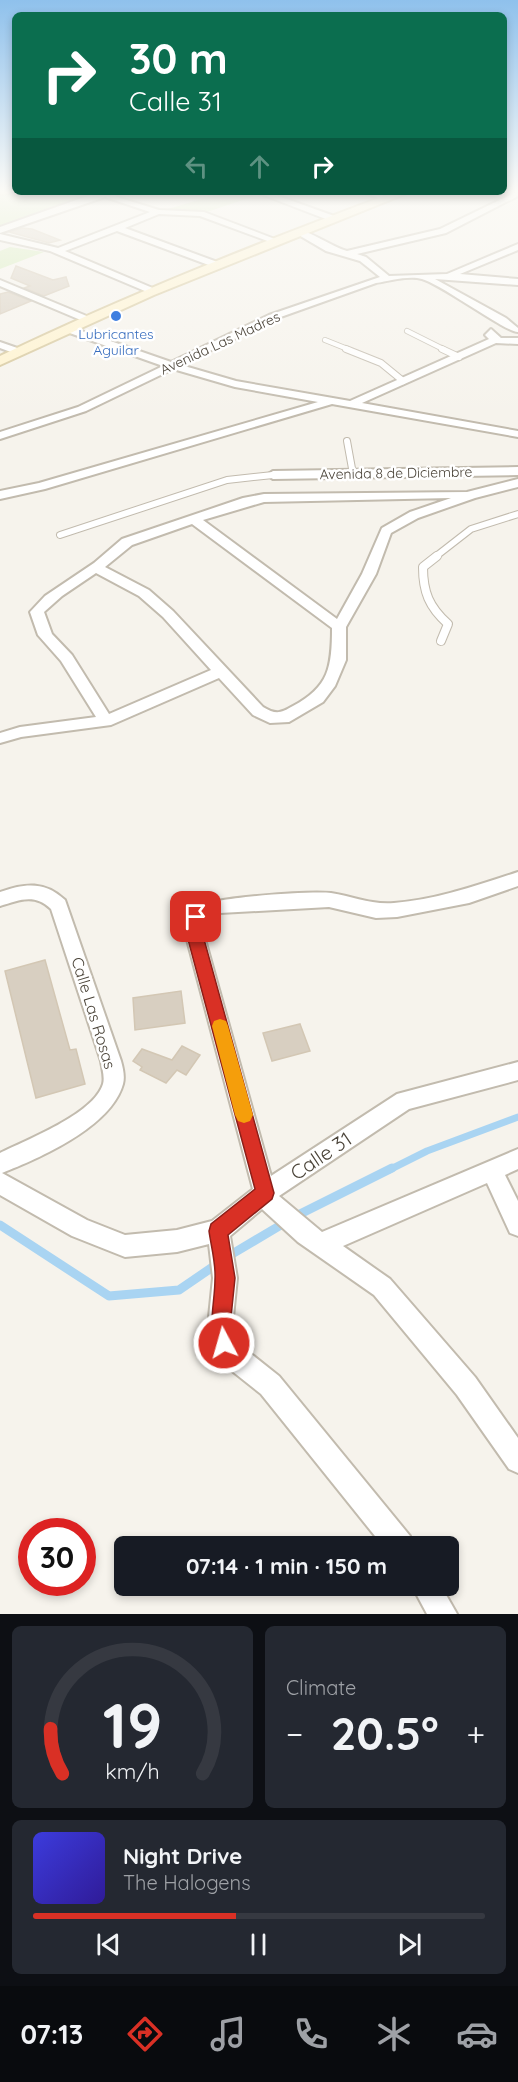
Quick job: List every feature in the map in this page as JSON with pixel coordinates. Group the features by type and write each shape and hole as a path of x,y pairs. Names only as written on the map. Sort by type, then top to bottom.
{"main road":[{"path":"0,362 86,319 217,265"}],"street":[{"path":"86,264 152,291"},
{"path":"371,264 387,278"},
{"path":"448,276 476,264"},
{"name":"Avenida Las Madres","path":"0,436 82,409 300,306 387,278 448,276 518,282"},
{"path":"426,278 517,330"},
{"path":"0,283 86,319"},
{"path":"67,328 171,365 235,384 354,403 518,434"},
{"path":"495,339 490,333 495,330 517,330"},
{"path":"354,403 495,339 518,341"},
{"path":"0,345 19,352"},
{"path":"0,495 41,486 332,401"},
{"name":"Avenida 8 de Diciembre","path":"273,476 518,471"},
{"path":"96,568 144,593 168,614 258,711 270,718 284,718 318,699 328,686 339,660 339,627 369,574 386,531 397,522 414,515 471,495 518,483"},
{"path":"106,721 68,658 45,635 38,612 56,593 96,568 111,552 127,542 192,518 264,498 471,495"},
{"path":"192,518 339,627"},
{"path":"0,738 20,732 106,721 221,671"},
{"path":"518,879 469,896 397,910 376,910 329,900 206,908 196,917 194,932 269,1200 314,1238 382,1287 466,1386 518,1460"},
{"name":"Calle Las Rosas","path":"0,899 33,891 49,894 59,905 111,1061 113,1084 105,1100 87,1117 0,1164"},
{"name":"Calle 31","path":"0,1183 80,1228 125,1246 177,1241 221,1250 269,1200 404,1101 518,1071"},
{"path":"314,1238 518,1159"},
{"path":"492,1170 518,1225"},
{"path":"221,1250 225,1289 221,1317 224,1343 236,1358 270,1385 392,1536"},
{"path":"432,1596 443,1614"}],"lane":[{"path":"406,331 459,357"},
{"path":"325,340 381,363 403,381"},
{"path":"347,441 352,474"},
{"path":"60,535 227,480 273,476"},
{"path":"441,642 448,624 435,612 423,594 423,567 471,529 518,514"}],"green space":[{"path":"0,264 12,264 0,269"}],"building":[{"path":"16,266 53,280 66,277 69,286 44,296 24,288 30,286 11,278"},
{"path":"8,292 31,301 0,314 0,294"},
{"path":"45,960 70,1050 76,1049 85,1084 36,1098 5,971"},
{"path":"181,991 185,1023 135,1030 133,998"},
{"path":"300,1024 310,1051 272,1061 263,1033"},
{"path":"182,1046 200,1055 186,1075 177,1070 166,1083 140,1070 142,1067 133,1061 142,1049 172,1060"}],"waterway":[{"path":"389,1170 427,1151 518,1117"},
{"path":"294,1217 392,1168"},
{"path":"227,1257 286,1222"},
{"path":"0,1225 109,1296 179,1290 217,1264"}],"slow traffic":[{"path":"220,1026 244,1115"}],"place":[{"name":"Lubricantes Aguilar","path":"116,316"}],"route":[{"path":"196,917 194,932 265,1193 218,1231 225,1278 221,1317 224,1343"}]}
